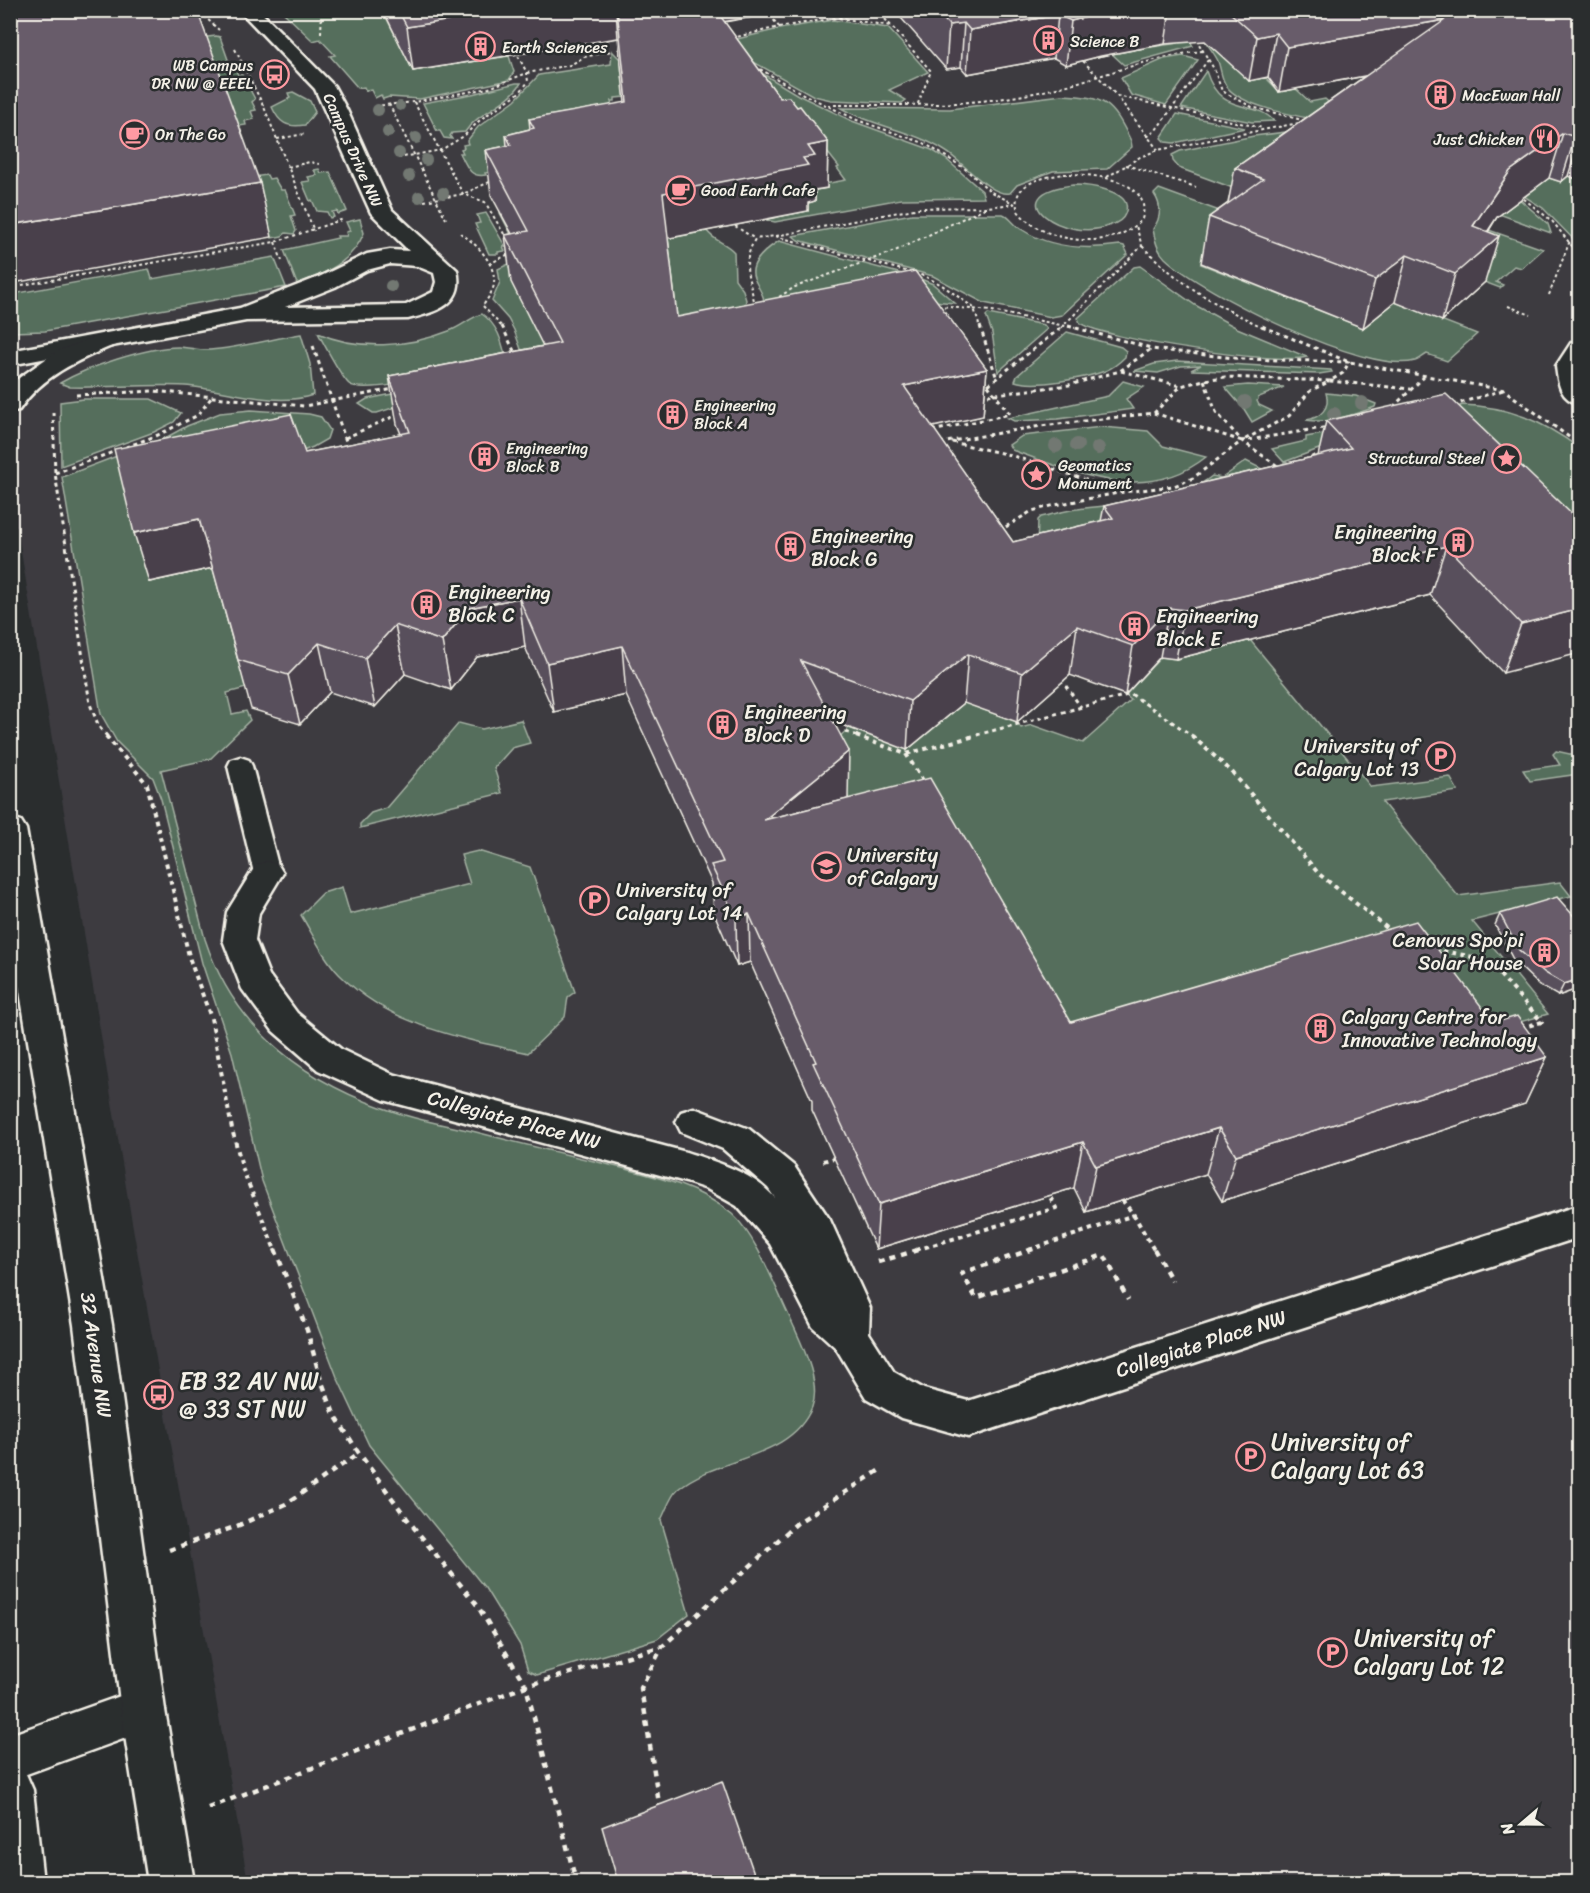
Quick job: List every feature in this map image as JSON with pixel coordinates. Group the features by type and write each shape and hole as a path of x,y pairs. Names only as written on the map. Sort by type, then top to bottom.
{"street":[{"name":"Campus Drive NW","path":"248,10 324,86 337,110 380,211 435,264"},
{"name":"Campus Drive NW","path":"358,265 374,246 380,230 380,211"},
{"path":"10,358 246,314 408,312 425,307 444,296 448,282 445,270 435,264 419,259 390,257 375,259 358,265 327,282 246,314"},
{"path":"10,405 21,388 66,356 105,340"},
{"path":"1580,348 1568,366 1571,387 1580,397"},
{"name":"32 Avenue NW","path":"10,830 93,1325 143,1710 171,1882"},
{"name":"Collegiate Place NW","path":"267,873 243,912 239,940 254,980 285,1022 330,1060 384,1086 675,1164 718,1178 750,1195 783,1233 827,1315 850,1336 880,1385 915,1405 968,1419 1580,1221"},
{"path":"694,1122 736,1139 781,1177 811,1220 851,1308 850,1336"},
{"path":"10,1758 143,1710"},
{"path":"10,1790 20,1882"}],"lane":[{"path":"240,766 267,873"}],"path":[{"path":"202,10 206,18 221,33"},
{"path":"766,10 779,27"},
{"path":"723,40 860,10"},
{"path":"877,10 931,71 917,106"},
{"path":"836,17 891,26"},
{"path":"1107,177 1158,150 1307,121 1262,110 1230,97 1222,91 1193,33"},
{"path":"232,45 242,58 264,107 314,231"},
{"path":"422,100 489,88 527,73 570,65 584,57 612,51"},
{"path":"828,105 955,104 1035,93 1172,54 1203,51"},
{"path":"464,136 481,119 520,92 528,82 527,73 517,54"},
{"path":"1147,136 1156,130 1208,60"},
{"path":"1083,61 1117,96 1158,150"},
{"path":"754,65 803,94 857,120 931,146 964,168 991,192 1015,204"},
{"path":"1117,96 1265,129"},
{"path":"414,102 463,194 485,202 505,235 509,246 507,255 489,264"},
{"path":"389,104 449,226 420,213 411,203"},
{"path":"1126,165 1196,187"},
{"path":"1075,174 1107,177 1125,184 1138,194 1145,205 1144,216 1136,226 1122,233 1104,238 1063,237 1044,232 1029,224 1018,214 1015,204 1018,193 1028,184 1044,177 1075,174"},
{"path":"10,288 275,242 314,231 357,214 463,194 497,178"},
{"path":"1517,194 1552,221 1580,256"},
{"path":"735,226 755,239 919,207 987,207 1015,204"},
{"path":"765,306 795,286 895,251 987,207"},
{"path":"1136,226 1142,246 1168,272 1212,303 1348,362"},
{"path":"459,232 469,238 492,270"},
{"path":"775,236 924,276 942,285 974,308 998,379"},
{"path":"755,239 745,255 746,276 754,292 754,313 759,309"},
{"path":"1569,243 1580,242"},
{"path":"1549,295 1569,243"},
{"path":"988,385 1066,324 1142,246"},
{"path":"483,306 496,315 504,327 519,363"},
{"path":"932,306 974,308 1066,324 1151,349 1243,359 1348,362 1504,390 1580,445"},
{"path":"1508,306 1531,315"},
{"path":"310,339 351,456"},
{"path":"988,395 1069,386 1120,371 1151,349"},
{"path":"990,537 1032,512 1077,500 1174,486 1193,478 1242,441 1289,416 1310,391 1343,373 1348,362"},
{"path":"1120,371 1180,386 1225,377 1330,381 1411,390"},
{"path":"1384,412 1395,406 1424,376"},
{"path":"928,432 1010,414 982,377"},
{"path":"1204,380 1216,412 1242,441 1282,469 1272,474"},
{"path":"1154,413 1180,386"},
{"path":"74,395 154,391 304,406 399,388"},
{"path":"1447,408 1504,390"},
{"path":"55,473 158,435 198,415 211,397"},
{"path":"52,403 55,473 92,715 99,727 147,784 190,960 211,1018 232,1129 243,1170 308,1330 320,1377 334,1414 358,1453 411,1524 477,1605 526,1686 576,1882"},
{"path":"345,438 387,417 409,411"},
{"path":"939,443 1041,426 1154,413 1242,441 1339,426"},
{"path":"950,441 1010,455 1124,492"},
{"path":"1299,462 1326,451"},
{"path":"1060,678 1081,708"},
{"path":"846,732 906,754 1131,694 1193,736 1241,782 1310,865 1337,890 1394,933"},
{"path":"906,754 924,782 913,784"},
{"path":"1431,948 1473,957 1500,975 1542,1022 1520,1029"},
{"path":"869,1265 1056,1208 1049,1195"},
{"path":"1122,1200 1134,1215 1172,1281"},
{"path":"1128,1300 1104,1256 976,1298 962,1272 1134,1215"},
{"path":"167,1563 165,1551 237,1526 286,1504 358,1453"},
{"path":"661,1821 641,1688 663,1646 797,1523 883,1468"},
{"path":"200,1811 526,1686 663,1646"},
{"path":"207,1796 209,1808"}],"shaded area":[{"name":"University of Calgary","path":"11,11 1579,11 1579,1882 248,1882 129,1205 17,527 11,528"}],"green space":[{"path":"1251,10 1248,80 1266,78 1279,91 1295,88 1310,102 1325,99 1342,114 1349,126 1266,108 1236,95 1227,87 1218,61 1205,41"},
{"path":"282,11 383,11 413,71 509,56 514,72 509,80 420,99 389,97 383,99 381,95 375,98 371,90 366,91 364,87 358,88 330,56 335,55 320,39 313,41"},
{"path":"1172,11 1193,46 1124,65 1111,53 1178,43"},
{"path":"833,20 888,28 928,72 889,90 906,100 902,103 831,100 814,96 720,43 779,29"},
{"path":"220,37 231,68 235,68 238,75 242,75 255,99 252,102 256,110 251,111 254,119 245,121 246,125 233,127 200,38"},
{"path":"612,51 621,60 625,97 615,98 615,101 611,101 612,107 507,169 485,173 486,175 476,175 470,170 460,153 463,153 461,149 464,148 463,145 468,144 467,141 478,127 515,100 539,75 611,64"},
{"path":"644,53 760,72 798,95 852,121 932,150 946,159 982,191 984,198 901,199 775,222 766,220 808,191 824,184 846,180 837,168 839,167 800,117"},
{"path":"1183,56 1198,60 1166,105 1131,95 1121,78 1164,59"},
{"path":"1206,71 1212,86 1220,95 1238,105 1266,114 1274,121 1252,122 1181,108"},
{"path":"521,83 509,97 478,119 465,132 452,133 450,136 452,139 444,138 440,131 437,131 423,103 472,94"},
{"path":"293,92 310,101 315,112 305,125 293,126 284,123 272,107 290,98 288,93"},
{"path":"1062,95 1089,98 1106,104 1118,118 1132,147 1107,169 1053,171 1017,185 1010,193 994,190 952,156 933,144 841,108 950,109"},
{"path":"1177,114 1245,128 1174,143 1165,142 1161,138"},
{"path":"1302,130 1252,195 1179,168 1173,161 1172,155 1180,151 1254,136"},
{"path":"319,169 321,173 330,172 347,211 338,214 337,211 332,212 334,217 330,218 327,212 317,211 312,200 310,201 302,182 310,181 308,177 317,175 314,170"},
{"path":"267,175 269,179 274,178 281,190 285,190 295,215 291,216 296,231 294,234 286,233 272,238 252,177"},
{"path":"1568,176 1579,180 1579,245 1543,208 1516,191 1549,178 1561,182"},
{"path":"1073,185 1108,190 1117,194 1126,206 1124,216 1111,225 1092,229 1057,224 1045,216 1038,207 1039,198 1050,190"},
{"path":"1159,189 1255,224 1201,264 1363,328 1395,302 1477,334 1447,361 1427,354 1415,361 1392,362 1361,356 1286,328 1213,291 1184,273 1162,255 1153,229 1158,221 1159,212 1154,194"},
{"path":"1517,197 1548,224 1551,233 1499,214"},
{"path":"513,211 549,358 526,363 508,319 492,301 500,282 498,269 509,264 517,246 500,213"},
{"path":"486,213 505,246 503,246 505,251 498,252 498,254 489,254 475,224 480,223 477,215"},
{"path":"912,214 1003,214 1021,229 1044,241 1082,247 1120,245 1124,246 1128,254 1062,315 1051,317 984,303 933,276 798,240 793,236"},
{"path":"360,219 364,233 352,252 336,266 297,284 284,250 338,238 337,236 347,236 346,232 350,231 346,222"},
{"path":"1483,228 1543,249 1522,268 1514,266 1496,282 1503,285 1500,288 1439,265"},
{"path":"707,231 713,238 734,252 735,279 743,290 746,300 743,315 678,347 665,239"},
{"path":"779,241 921,279 933,284 955,303 921,300 765,309 763,296 754,278 754,267 760,257"},
{"path":"274,257 286,287 45,331 11,332 13,294 149,269 152,279"},
{"path":"1140,266 1195,305 1237,328 1307,357 1289,359 1192,349 1122,337 1080,323 1078,318 1134,267"},
{"path":"482,314 496,329 507,362 424,380 376,387 359,387 349,384 337,368 318,333 350,343 384,345 417,341 434,336 458,327"},
{"path":"988,314 1044,325 1047,329 998,372 992,333 986,316"},
{"path":"1067,332 1121,347 1126,351 1125,357 1108,370 1096,374 1047,383 1015,381 1017,376"},
{"path":"301,334 310,364 313,395 282,400 185,386 70,387 60,383 101,365 150,350 178,347 221,349"},
{"path":"1177,361 1331,370 1332,372 1319,374 1191,370 1201,365 1181,366 1158,373 1134,371 1154,364"},
{"path":"500,373 377,413 359,404 367,399"},
{"path":"1123,381 1144,387 1126,399 1133,409 1058,419 1014,421 1008,418 1108,396"},
{"path":"1248,385 1284,387 1259,397 1257,401 1259,405 1272,411 1252,422 1225,387"},
{"path":"1326,393 1356,396 1376,404 1375,407 1341,418 1323,421 1306,420 1320,415 1326,408"},
{"path":"84,399 151,399 181,413 174,422 154,432 61,466 60,402"},
{"path":"1462,405 1494,408 1524,417 1552,430 1579,448 1579,589 1432,420"},
{"path":"251,410 321,417 330,430 327,439 313,447 247,473 149,582 213,568 246,688 227,693 232,714 246,711 250,720 210,759 161,770 205,939 218,972 235,1002 256,1028 280,1051 307,1071 336,1088 368,1102 418,1119 651,1176 685,1187 718,1203 741,1223 757,1248 799,1338 812,1373 814,1397 812,1407 802,1424 788,1438 771,1448 694,1478 678,1489 670,1500 661,1520 689,1614 657,1639 537,1675 528,1671 520,1645 485,1588 369,1445 337,1377 262,1181 232,1053 202,963 161,799 153,778 117,742 101,714 62,477 167,437 220,413"},
{"path":"1102,427 1148,431 1163,446 1206,457 1183,471 1159,479 1135,482 1110,480 1061,468 1012,450 1009,445 1022,436"},
{"path":"1347,430 1324,447 1284,462 1272,449 1306,441 1306,437"},
{"path":"1246,461 1264,470 1037,548 1038,520 1041,517 1073,510 1166,497 1198,485 1212,476 1222,478"},
{"path":"1250,640 1371,787 1450,777 1458,791 1382,802 1458,896 1560,882 1571,896 1472,921 1548,1014 1509,1025 1465,1001 1063,1069 848,800 823,752 849,728 907,750 960,701 1017,722 1021,728 1032,725 1083,743 1131,700 1125,695 1161,657 1176,659"},
{"path":"521,720 530,743 512,748 494,768 502,793 360,828 360,824 371,813 386,808 459,723 482,729"},
{"path":"1556,751 1579,756 1579,774 1530,781 1523,770 1560,765 1553,754"},
{"path":"478,851 530,867 575,992 568,997 565,1017 528,1053 452,1035 403,1018 380,1006 359,992 339,974 323,953 301,915 323,893 342,887 350,914 470,884 461,855"}],"building":[{"path":"10,10 197,10 260,183 10,225 10,110 17,109 10,79"},
{"path":"398,10 514,10 407,27"},
{"path":"617,10 716,10 780,98 789,97 797,107 800,106 828,142 808,146 815,156 803,158 808,165 663,193 677,317 915,271 987,369 904,386 1013,542 1113,518 1104,506 1351,448 1326,421 1446,394 1580,522 1580,609 1521,624 1446,546 1185,610 1169,608 1133,646 1077,626 1022,673 968,654 910,701 801,661 849,751 764,820 930,778 1071,1022 1416,921 1494,1023 1517,1016 1547,1057 1236,1155 1219,1128 1096,1166 1083,1142 879,1204 813,1063 816,1062 749,914 736,918 711,865 723,862 622,646 547,663 519,598 469,608 442,641 395,625 365,658 319,643 288,675 238,660 199,519 134,533 114,449 291,414 305,453 410,432 389,376 560,343 505,235 529,231 486,150 511,145 506,135 534,128 529,119 627,102"},
{"path":"935,10 1114,10 1071,21 1058,15 970,30 964,23 949,25"},
{"path":"1227,10 1580,10 1580,133 1575,137 1563,133 1510,171 1473,226 1499,236 1455,274 1407,255 1375,280 1209,217 1263,179 1235,168 1445,20 1287,47 1276,33 1257,37"},
{"name":"Cenovus Spo’pi Solar House","path":"1557,897 1580,923 1580,979 1564,984 1545,973 1519,950 1500,914"},
{"path":"722,1781 757,1882 618,1882 602,1827"}],"place":[{"name":"Science B","path":"1049,41"},
{"name":"Earth Sciences","path":"481,47"},
{"name":"WB Campus DR NW @ EEEL","path":"274,74"},
{"name":"MacEwan Hall","path":"1441,95"},
{"name":"On The Go","path":"134,134"},
{"name":"Just Chicken","path":"1545,139"},
{"name":"Good Earth Cafe","path":"680,190"},
{"name":"Engineering Block A","path":"673,414"},
{"name":"Engineering Block B","path":"485,457"},
{"name":"Structural Steel","path":"1506,458"},
{"name":"Geomatics Monument","path":"1037,474"},
{"name":"Engineering Block F","path":"1458,543"},
{"name":"Engineering Block G","path":"790,547"},
{"name":"Engineering Block C","path":"427,604"},
{"name":"Engineering Block E","path":"1135,627"},
{"name":"Engineering Block D","path":"723,724"},
{"name":"University of Calgary Lot 13","path":"1440,757"},
{"name":"University of Calgary","path":"826,866"},
{"name":"University of Calgary Lot 14","path":"595,901"},
{"name":"Cenovus Spo’pi Solar House","path":"1544,952"},
{"name":"Calgary Centre for Innovative Technology","path":"1321,1028"},
{"name":"EB 32 AV NW @ 33 ST NW","path":"158,1395"},
{"name":"University of Calgary Lot 63","path":"1250,1456"},
{"name":"University of Calgary Lot 12","path":"1333,1652"}]}
